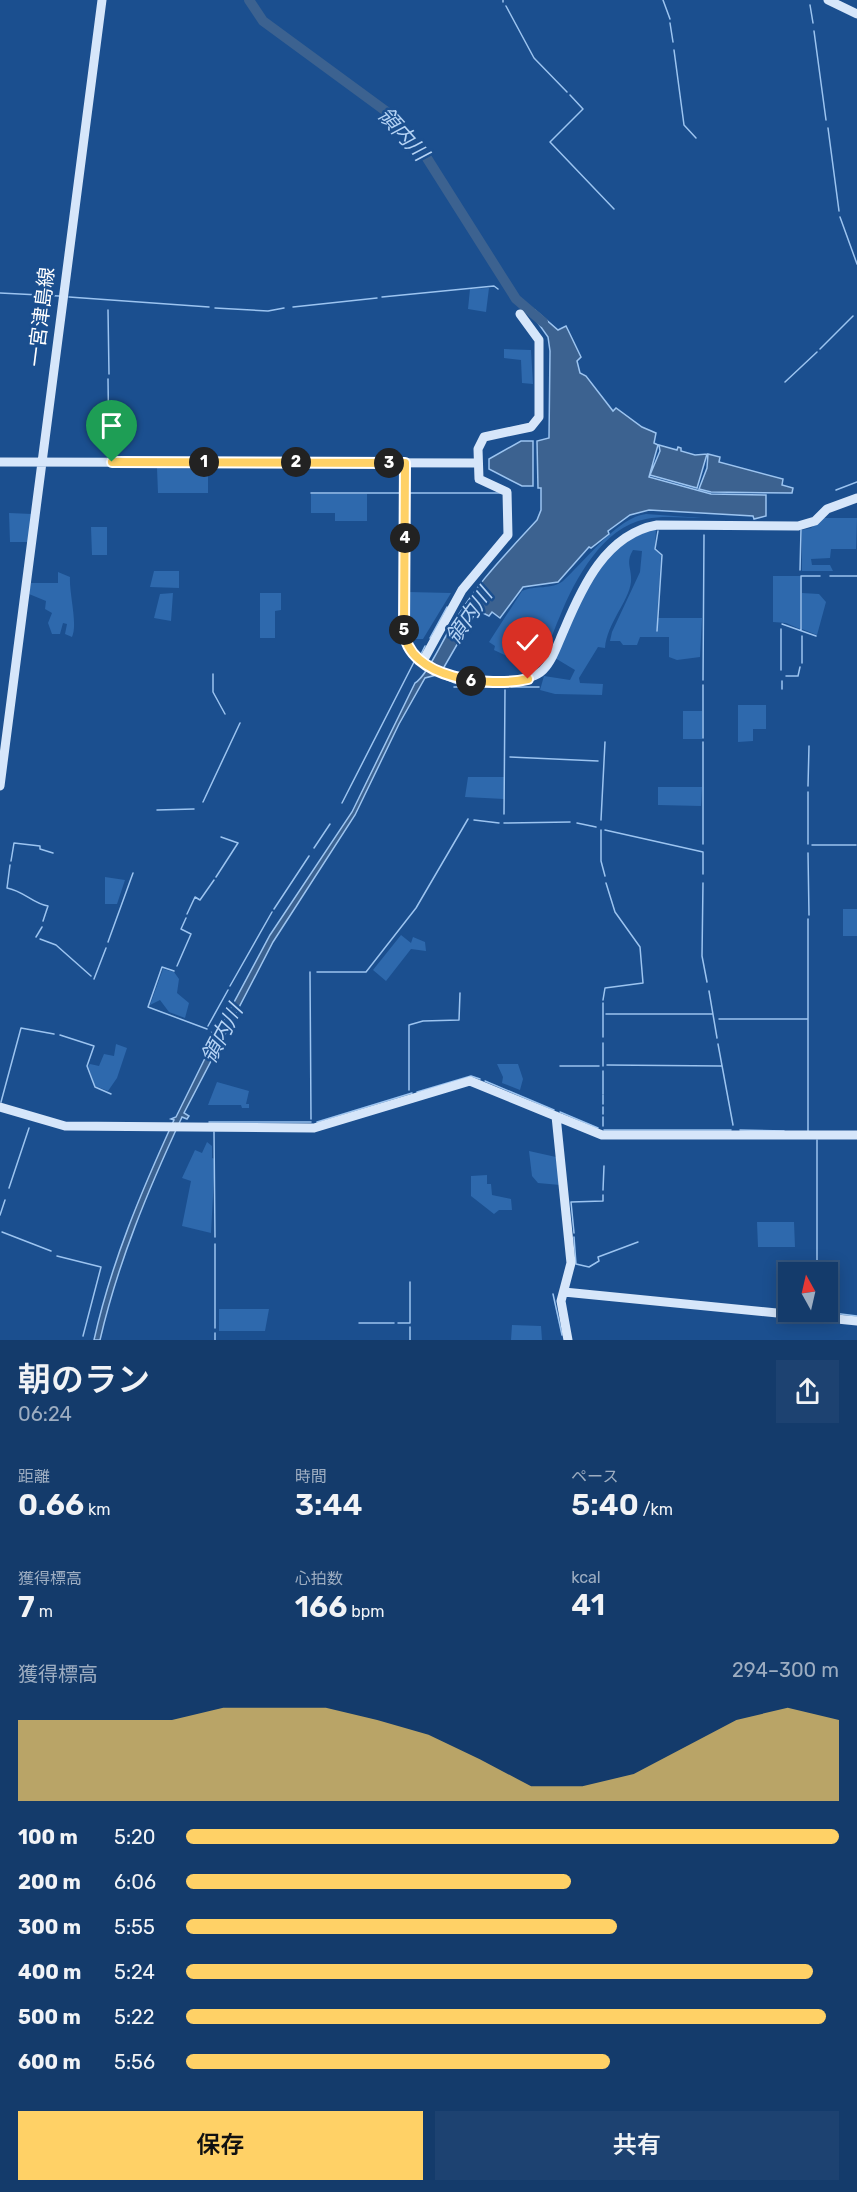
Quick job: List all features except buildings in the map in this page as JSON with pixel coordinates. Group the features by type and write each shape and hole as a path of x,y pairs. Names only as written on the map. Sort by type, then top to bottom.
{"street":[{"name":"一宮津島線","path":"0,786 102,0"},
{"path":"828,0 857,14"},
{"path":"426,663 462,590 508,534 507,492 499,485 483,482 478,474 479,444 484,437 531,427 539,417 539,340 520,314"},
{"path":"0,462 478,463"},
{"path":"405,463 405,641 416,657 455,680 478,682 520,681 540,673 556,648 581,590 597,565 624,540 643,528 657,525 798,526 815,520 827,509 857,498"},
{"path":"0,1107 65,1126 319,1127 470,1082 602,1135 857,1136"},
{"path":"556,1116 571,1263 561,1305 568,1340"},
{"path":"564,1292 857,1321"}],"shaded area":[{"path":"489,288 486,312 468,309 470,289"},
{"path":"504,349 531,350 533,384 522,383 521,360 504,358"},
{"path":"157,468 208,469 208,493 158,493"},
{"path":"311,494 367,494 367,521 335,521 335,513 311,513"},
{"path":"9,513 32,514 28,542 10,542"},
{"path":"646,514 702,518 646,519 617,532 604,543 582,571 545,651 532,668 494,650 495,646 489,642 522,591 559,584 613,531 624,523"},
{"path":"823,518 857,518 856,549 831,549 830,558 811,559 812,565 830,565 833,571 802,571 802,530 811,528"},
{"path":"91,527 107,527 107,555 92,555"},
{"path":"656,529 655,549 661,555 657,618 702,618 700,657 677,660 669,657 669,637 640,637 637,645 623,645 620,641 610,641 640,572 642,551 633,550 629,562 631,582 629,589 610,630 605,648 598,647 579,678 580,683 603,684 602,695 555,694 540,690 544,676 570,680 575,670 555,658 581,599 604,563 618,548"},
{"path":"154,571 179,571 179,588 150,587"},
{"path":"58,572 70,577 74,625 72,637 65,634 67,624 63,623 60,634 52,634 48,623 52,613 45,609 46,601 29,594 31,583 58,583"},
{"path":"773,576 800,576 800,629 786,623 773,622"},
{"path":"408,592 451,593 423,639 409,639"},
{"path":"173,593 171,621 154,618 160,594"},
{"path":"260,593 281,593 281,610 275,611 275,638 260,638"},
{"path":"802,593 819,594 826,602 817,635 802,629"},
{"path":"738,705 766,705 766,729 753,729 753,741 738,742"},
{"path":"683,711 702,711 702,739 683,739"},
{"path":"468,777 504,777 504,799 465,797"},
{"path":"658,787 702,787 701,806 658,805"},
{"path":"105,877 125,880 117,904 105,904"},
{"path":"843,909 857,909 857,936 843,936"},
{"path":"401,935 411,943 413,937 425,942 426,951 411,949 386,981 373,970"},
{"path":"163,969 174,972 179,979 177,993 189,1003 185,1018 169,1012 160,1000 150,1005"},
{"path":"116,1044 127,1048 117,1078 108,1091 95,1086 88,1066 90,1064 99,1066 104,1054 114,1056"},
{"path":"497,1064 518,1064 523,1079 520,1090 502,1083 503,1077"},
{"path":"217,1082 249,1091 246,1104 249,1104 249,1108 242,1108 241,1105 208,1105"},
{"path":"207,1142 212,1146 212,1158 215,1159 211,1233 182,1226 191,1181 182,1178 195,1150 202,1153"},
{"path":"529,1151 556,1157 560,1185 538,1183 532,1176"},
{"path":"487,1175 487,1184 491,1184 492,1195 511,1199 512,1210 499,1210 494,1214 471,1196 471,1176"},
{"path":"757,1222 794,1222 795,1247 758,1247"},
{"path":"219,1309 269,1309 265,1331 219,1331"},
{"path":"512,1325 541,1326 542,1340 511,1340"}],"water":[{"path":"535,310 558,330 566,326 581,357 577,361 580,373 586,376 613,411 616,408 642,427 656,433 654,443 658,445 649,477 711,494 766,495 766,516 754,519 753,516 649,510 630,515 608,531 609,534 591,548 589,547 558,582 523,587 500,618 492,612 489,616 477,610 440,674 425,678 399,724 355,815 273,942 184,1113 189,1116 187,1119 182,1117 169,1144 125,1254 100,1340 94,1340 109,1283 128,1228 174,1120 171,1119 176,1117 216,1036 213,1033 217,1034 270,935 352,812 415,683 428,668 457,617 478,587 537,520 541,510 541,488 538,488 537,441 549,438 550,351 548,337 531,313"},
{"path":"521,441 533,441 533,486 522,486 489,469 489,459"},
{"path":"659,445 677,450 678,447 681,451 695,455 707,454 697,488 650,475 660,451"},
{"path":"708,454 720,457 719,462 783,479 782,485 793,488 792,493 711,492 699,489 707,468"}],"waterway":[{"name":"領内川","path":"249,0 263,21 387,112 425,155 516,299 543,322"},
{"path":"663,0 670,19"},
{"path":"810,5 813,23"},
{"path":"506,6 534,58 567,92"},
{"path":"670,23 673,42"},
{"path":"814,31 826,120"},
{"path":"674,50 684,125 696,138"},
{"path":"570,95 583,109 550,142 614,209"},
{"path":"828,128 839,211"},
{"path":"840,217 857,264"},
{"path":"382,297 494,286 498,289"},
{"path":"0,293 59,296"},
{"path":"69,297 209,307"},
{"path":"293,307 377,298"},
{"path":"215,308 268,311 284,308"},
{"path":"108,310 109,374"},
{"path":"820,349 853,316"},
{"path":"785,382 817,352"},
{"path":"108,379 109,455"},
{"path":"836,490 857,482"},
{"path":"311,493 401,493"},
{"path":"409,493 501,493"},
{"path":"800,570 801,530"},
{"path":"657,631 662,555 655,549 658,531"},
{"path":"703,680 704,535"},
{"path":"801,630 801,576 820,576"},
{"path":"830,576 857,576"},
{"path":"430,638 447,607"},
{"path":"782,624 816,636"},
{"path":"781,629 781,670"},
{"path":"802,636 802,663"},
{"path":"421,654 425,646"},
{"path":"342,803 414,662"},
{"path":"786,676 798,676 800,667"},
{"path":"213,674 213,692 225,714"},
{"path":"782,681 782,689"},
{"path":"703,685 703,738"},
{"path":"454,687 479,687"},
{"path":"493,687 504,687"},
{"path":"511,687 539,687"},
{"path":"504,814 505,690"},
{"path":"203,802 240,723"},
{"path":"601,820 605,742"},
{"path":"703,742 703,844"},
{"path":"808,786 809,746"},
{"path":"510,757 598,761"},
{"path":"808,792 808,844"},
{"path":"157,810 194,809"},
{"path":"317,972 366,972 416,908 468,819"},
{"path":"474,820 499,823"},
{"path":"504,823 570,822"},
{"path":"577,823 596,827"},
{"path":"314,848 330,824"},
{"path":"601,830 601,861 605,876"},
{"path":"605,830 703,852 703,874"},
{"path":"216,877 238,843 221,837"},
{"path":"11,861 14,843 40,846 40,849 53,853"},
{"path":"812,845 856,845"},
{"path":"808,853 809,915"},
{"path":"274,909 309,856"},
{"path":"10,865 7,888 48,906 43,921"},
{"path":"108,942 133,873"},
{"path":"187,914 195,897 200,900 214,880"},
{"path":"603,1000 605,988 643,983 640,947 615,912 606,883"},
{"path":"703,883 702,956 707,982"},
{"path":"230,986 272,912"},
{"path":"177,966 191,934 181,929 186,918"},
{"path":"808,919 808,1131"},
{"path":"36,937 42,927"},
{"path":"40,939 56,945 91,976"},
{"path":"94,979 106,948"},
{"path":"174,971 162,967 148,1007 207,1029"},
{"path":"310,972 311,1119"},
{"path":"208,1026 228,990"},
{"path":"709,991 717,1038"},
{"path":"409,1090 409,1025 423,1021 459,1020 460,993"},
{"path":"603,1003 603,1037"},
{"path":"606,1014 713,1014"},
{"path":"719,1019 807,1019"},
{"path":"1,1102 21,1028 54,1034"},
{"path":"60,1035 94,1046 87,1066 95,1087 111,1094"},
{"path":"603,1043 603,1066"},
{"path":"718,1044 733,1125"},
{"path":"607,1065 721,1066"},
{"path":"560,1066 599,1066"},
{"path":"603,1071 603,1094"},
{"path":"417,1092 471,1076 480,1079"},
{"path":"485,1081 554,1110"},
{"path":"317,1122 412,1093"},
{"path":"603,1095 603,1104"},
{"path":"603,1107 603,1114"},
{"path":"560,1112 598,1128"},
{"path":"603,1117 603,1126"},
{"path":"209,1122 311,1122"},
{"path":"9,1188 29,1128"},
{"path":"604,1130 731,1130"},
{"path":"740,1130 784,1131"},
{"path":"214,1132 215,1237"},
{"path":"817,1140 817,1262"},
{"path":"603,1190 604,1166"},
{"path":"574,1233 571,1202 603,1201 603,1195"},
{"path":"0,1215 5,1200"},
{"path":"2,1232 51,1251"},
{"path":"574,1237 576,1264 589,1267 599,1261 598,1257 638,1242"},
{"path":"215,1244 215,1328"},
{"path":"57,1256 101,1267 83,1336"},
{"path":"398,1323 410,1323 410,1282"},
{"path":"553,1294 562,1335"},
{"path":"838,1314 857,1316"},
{"path":"359,1323 394,1323"},
{"path":"410,1327 410,1340"},
{"path":"215,1333 215,1340"}],"route":[{"path":"112,462 405,463 404,630 408,648 416,657 455,680 478,682 528,679"}]}
